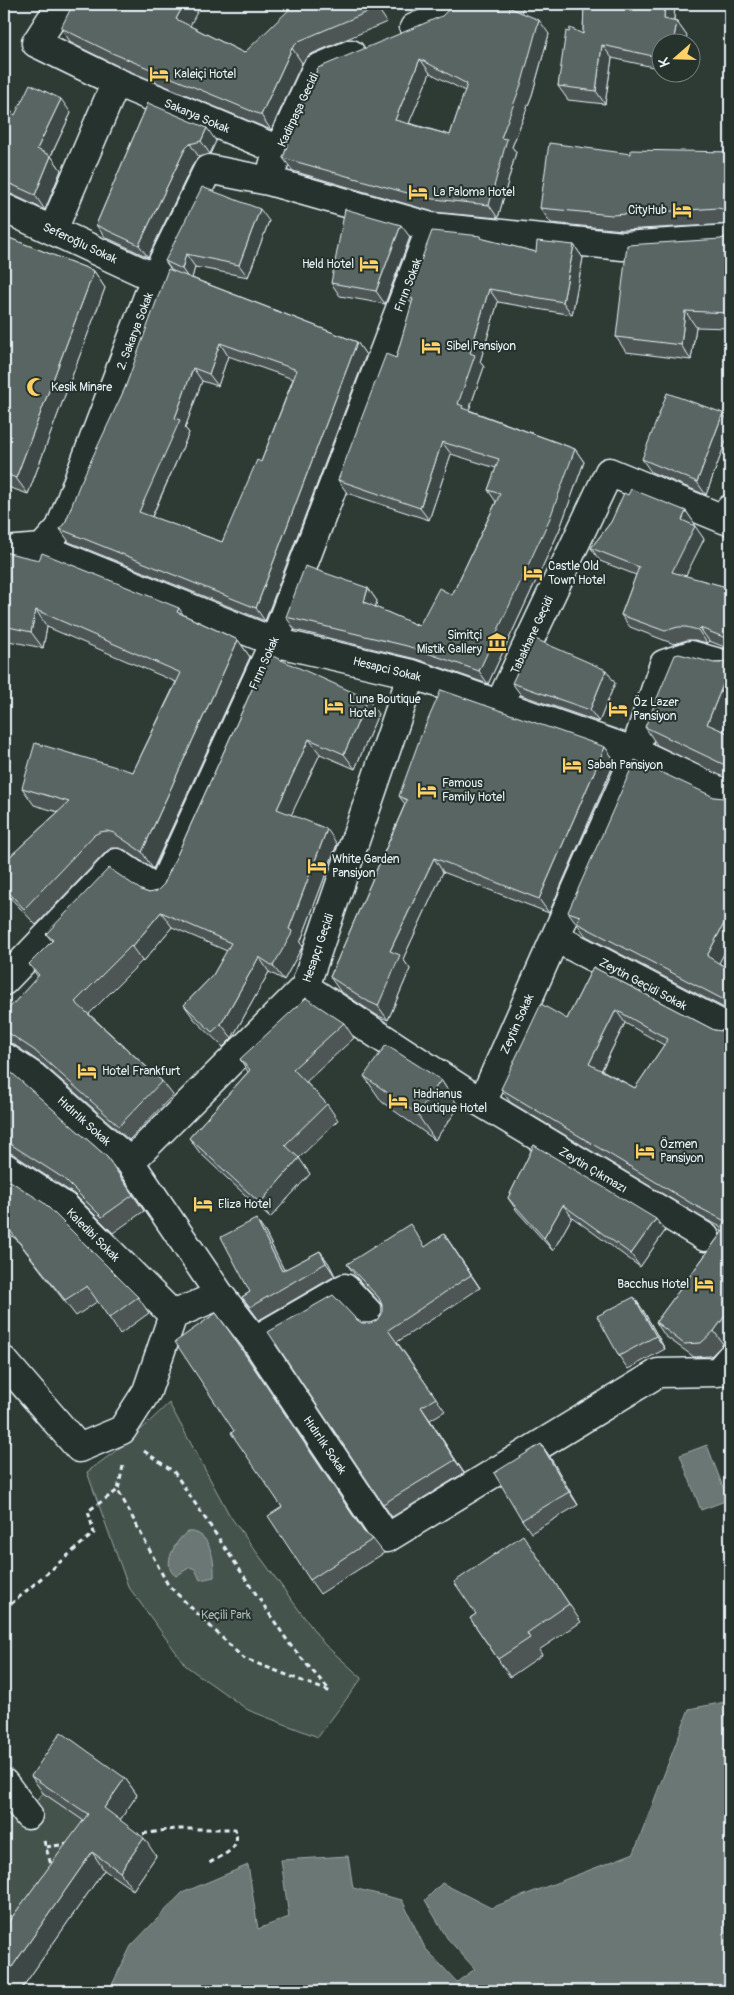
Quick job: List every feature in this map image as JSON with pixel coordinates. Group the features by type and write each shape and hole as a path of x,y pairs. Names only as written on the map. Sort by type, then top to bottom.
{"street":[{"name":"Sakarya Sokak","path":"61,4 36,43 116,82 278,150"},
{"name":"Kadirpaşa Gecidi","path":"269,180 278,150 316,69 445,15 451,4"},
{"path":"53,230 116,82"},
{"name":"2. Sakarya Sokak","path":"42,548 60,528 155,278 208,169 269,180"},
{"path":"269,180 431,227 623,246 730,239"},
{"name":"Seferoğlu Sokak","path":"4,208 155,278"},
{"name":"Fırın Sokak","path":"4,981 117,863 160,892 274,642 431,227"},
{"name":"Tabakhane Geçidi","path":"499,705 609,472 726,520 730,509"},
{"path":"4,552 42,548"},
{"name":"Hesapci Sokak","path":"42,548 274,642 412,674 636,752 730,796"},
{"name":"Zeytin Sokak","path":"482,1103 636,752 664,664 691,655 730,666"},
{"name":"Hesapçı Geçidi","path":"130,1162 305,987 412,674"},
{"name":"Zeytin Geçidi Sokak","path":"556,938 730,1029"},
{"path":"305,987 482,1103"},
{"name":"Hıdırlık Sokak","path":"4,1057 34,1077 130,1162 220,1295 255,1340 386,1538 658,1373 718,1372 730,1358"},
{"name":"Zeytin Çıkmazı","path":"482,1103 704,1236"},
{"name":"Kaledibi Sokak","path":"4,1167 65,1207 173,1315"},
{"path":"255,1340 345,1288 376,1321"},
{"path":"4,1361 79,1448 125,1436 147,1391 173,1315 220,1295"},
{"path":"4,1783 28,1815"}],"path":[{"path":"125,1436 174,1472 291,1646 331,1692 243,1658 168,1585 118,1490 125,1436"},
{"path":"4,1610 94,1533 88,1511 118,1490"},
{"path":"28,1815 39,1829 46,1847 52,1868 48,1876"},
{"path":"129,1835 175,1830 235,1829 238,1839 236,1847 208,1864"},
{"path":"46,1847 75,1844"}],"green space":[{"name":"Keçili Park","path":"169,1403 230,1516 324,1644 362,1678 318,1737 248,1710 186,1666 128,1586 87,1472 129,1441"},
{"path":"43,1793 94,1827 4,1962 4,1805 18,1823"}],"shaded area":[{"path":"707,1445 728,1500 701,1510 680,1455"},
{"path":"187,1532 195,1532 210,1547 214,1577 200,1580 195,1569 190,1567 176,1576 171,1572 169,1566 171,1553 178,1541"},
{"path":"730,1701 730,1991 109,1991 131,1946 182,1893 248,1865 258,1929 289,1917 281,1860 348,1856 353,1888 402,1900 425,1948 457,1982 475,1969 447,1938 425,1900 442,1883 491,1908 634,1853 689,1709"}],"building":[{"path":"73,4 184,4 176,19 244,53 295,4 375,4 377,8 299,41 292,48 261,115 112,53 61,28"},
{"path":"452,4 510,4 508,7 539,20 522,82 501,138 507,139 489,205 425,198 283,158 291,134 288,133 318,68 442,16","holes":["420,59 467,84 450,135 395,120"]},
{"path":"584,4 665,4 664,19 677,22 675,32 652,32 652,56 602,45 596,91 558,86 566,31 569,32 570,28 583,34"},
{"path":"30,84 61,99 37,149 51,156 35,195 4,181 4,105 15,115"},
{"path":"148,103 207,128 201,141 190,144 185,149 139,245 96,225"},
{"path":"549,143 631,154 631,150 730,152 730,213 718,208 612,215 540,208"},
{"path":"202,187 260,209 239,265 186,254 182,269 165,261"},
{"path":"345,209 401,225 376,291 331,283"},
{"path":"432,231 481,236 480,238 536,252 537,241 574,245 563,302 489,289 470,353 475,355 458,404 463,406 462,408 575,449 550,518 479,671 407,646 286,617 305,566 368,588 364,602 419,626 439,588 452,595 500,494 488,490 499,459 442,442 420,508 338,480 386,354 396,358 413,299 407,298"},
{"path":"730,233 730,313 685,311 681,345 616,337 627,245 721,239"},
{"name":"Kesik Minare","path":"4,236 94,271 16,478 4,473"},
{"path":"168,269 357,342 256,608 60,529 66,521 79,486 125,388","holes":["220,343 297,370 261,462 257,460 222,542 139,512 180,420 175,418 193,368 209,374"]},
{"path":"667,393 723,413 697,482 642,459"},
{"path":"631,489 686,511 682,520 695,526 672,572 730,588 730,641 700,628 698,630 678,627 665,631 621,615 639,567 591,548 611,522 624,493 628,495"},
{"path":"4,552 39,560 42,553 179,608 177,612 238,640 142,852 114,833 100,832 94,835 24,909 4,887 4,862 69,802 22,788 35,743 133,772 181,673 36,610 31,632 4,626"},
{"path":"533,638 606,670 590,710 512,683"},
{"path":"268,654 368,699 344,754 309,739 277,809 327,829 289,929 292,931 291,935 273,966 259,957 221,1024 212,1032 184,1005 213,975 231,943 161,912 132,947 75,1002 162,1081 119,1126 34,1050 4,1030 4,1014 39,975 29,964 53,940 46,934 109,868 141,890 149,893 157,891 164,884"},
{"path":"679,654 714,663 721,663 727,660 730,662 730,667 707,724 730,734 730,757 727,766 645,727 675,655"},
{"path":"441,690 605,747 539,899 434,858 390,951 400,955 378,1006 330,977 407,800 399,796 420,738"},
{"path":"635,760 714,797 730,801 730,912 707,956 730,970 730,1004 577,923 580,916 568,912"},
{"path":"593,967 714,1030 722,1031 730,1028 730,1309 714,1331 701,1343 684,1344 656,1322 723,1231 720,1229 725,1221 694,1205 501,1089 541,1004 567,1019","holes":["616,1010 668,1039 635,1088 589,1064"]},
{"path":"306,998 344,1023 293,1069 327,1104 285,1145 299,1158 260,1203 189,1138 250,1070 240,1059"},
{"path":"386,1045 441,1080 417,1114 364,1076"},
{"path":"4,1067 107,1157 133,1195 102,1217 63,1178 4,1140"},
{"path":"534,1145 656,1219 631,1254 563,1205 544,1238 508,1198"},
{"path":"4,1177 44,1203 138,1297 109,1318 87,1286 65,1300 4,1223"},
{"path":"256,1219 282,1271 320,1251 326,1263 250,1307 242,1297 250,1292 221,1237"},
{"path":"410,1224 425,1247 444,1234 471,1275 388,1330 436,1398 421,1407 455,1460 383,1504 268,1332 333,1295 362,1323 370,1323 377,1320 382,1312 379,1298 347,1264"},
{"path":"634,1297 656,1336 619,1356 597,1316"},
{"path":"216,1313 364,1532 373,1539 310,1580 268,1516 282,1507 231,1433 234,1431 175,1342"},
{"path":"541,1444 569,1492 522,1520 494,1473"},
{"path":"523,1535 569,1604 527,1633 530,1638 498,1659 470,1618 476,1614 454,1582"},
{"path":"61,1732 125,1778 104,1808 144,1838 120,1872 92,1852 4,1977 4,1928 88,1814 31,1776"}],"place":[{"name":"Kaleiçi Hotel","path":"159,74"},
{"name":"La Paloma Hotel","path":"418,192"},
{"name":"CityHub","path":"682,210"},
{"name":"Held Hotel","path":"369,264"},
{"name":"Sibel Pansiyon","path":"431,346"},
{"name":"Kesik Minare","path":"36,387"},
{"name":"Castle Old Town Hotel","path":"533,573"},
{"name":"Simitçi Mistik Gallery","path":"497,642"},
{"name":"Luna Boutique Hotel","path":"334,706"},
{"name":"Öz Lazer Pansiyon","path":"618,709"},
{"name":"Sabah Pansiyon","path":"572,765"},
{"name":"Famous Family Hotel","path":"427,790"},
{"name":"White Garden Pansiyon","path":"317,866"},
{"name":"Hotel Frankfurt","path":"87,1071"},
{"name":"Hadrianus Boutique Hotel","path":"398,1101"},
{"name":"Özmen Pansiyon","path":"645,1151"},
{"name":"Eliza Hotel","path":"203,1204"},
{"name":"Bacchus Hotel","path":"704,1284"}]}
